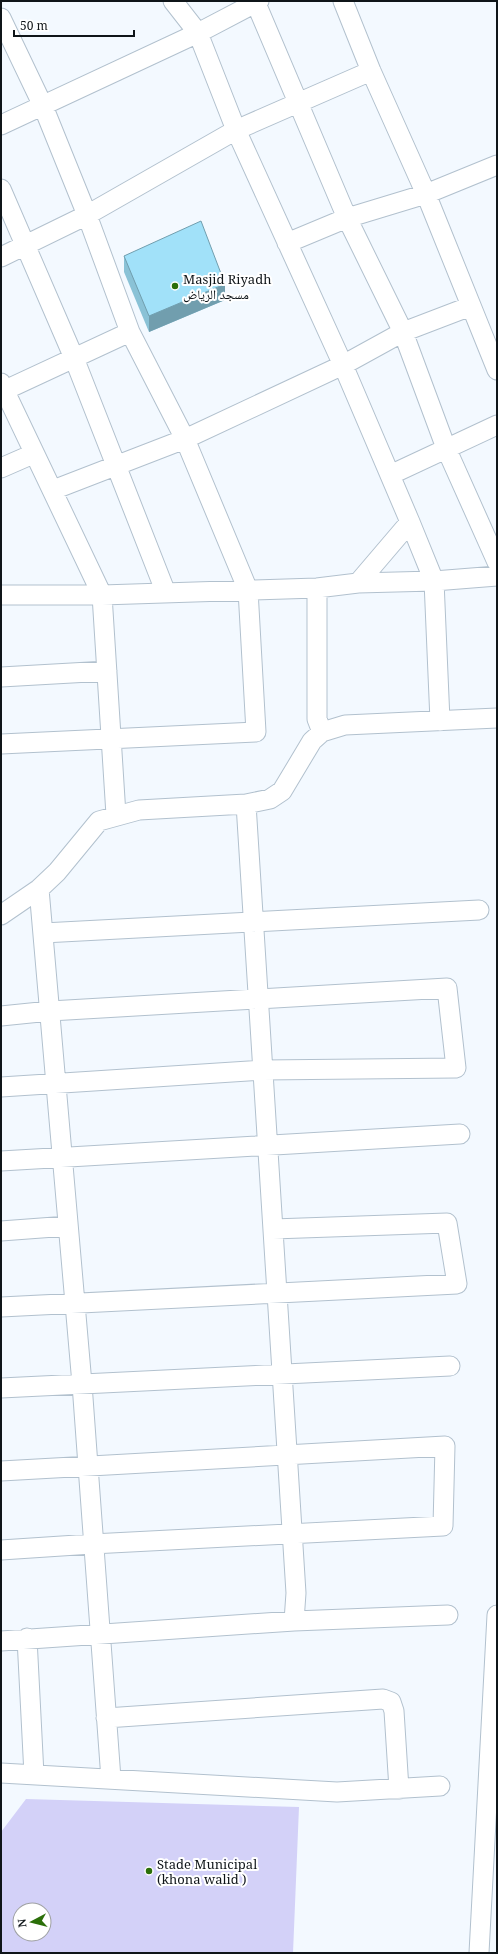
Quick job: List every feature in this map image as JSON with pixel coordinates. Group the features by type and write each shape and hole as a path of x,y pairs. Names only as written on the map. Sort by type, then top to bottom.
{"street":[{"path":"173,1 198,33 236,130 343,365 434,582 440,721"},
{"path":"343,1 371,71 426,194 497,370"},
{"path":"1,125 198,33 257,2 297,103 347,218 403,332 446,448 497,562"},
{"path":"1,18 43,106 87,215 130,332 185,439 248,590 256,732 1,744"},
{"path":"1,257 87,215 236,130 371,71"},
{"path":"287,243 347,218 426,194 497,165"},
{"path":"1,189 74,358 166,593"},
{"path":"53,490 185,439 343,365 403,332 471,306"},
{"path":"116,815 108,670 102,595 53,490 2,388 74,358 130,332"},
{"path":"390,475 497,425"},
{"path":"1,468 34,454"},
{"path":"358,583 410,522"},
{"path":"1,595 102,595 317,588 358,583 434,582 497,576"},
{"path":"317,588 317,718 322,732"},
{"path":"1,677 108,670"},
{"path":"1,915 39,889 70,858 87,833 99,821 116,815 139,810 246,804 270,799 282,791 312,741 322,732 345,726 497,718"},
{"path":"246,804 296,1593 294,1621"},
{"path":"39,889 82,1384 92,1544 111,1779"},
{"path":"43,933 479,910"},
{"path":"1,1016 50,1011 447,988 456,1068 263,1070 1,1087"},
{"path":"1,1161 460,1134"},
{"path":"1,1308 457,1284 447,1224 273,1229"},
{"path":"1,1232 68,1226"},
{"path":"1,1388 450,1366"},
{"path":"1,1471 445,1446 443,1526 1,1550"},
{"path":"1,1641 99,1633 294,1621 448,1615"},
{"path":"479,1953 497,1615"},
{"path":"27,1638 34,1775"},
{"path":"106,1718 383,1699 391,1702 394,1711 399,1789"},
{"path":"1,1773 338,1792 440,1786"}],"shaded area":[{"name":"Stade Municipal (khona walid )","path":"26,1799 299,1807 293,1953 1,1953 1,1832"}],"building":[{"name":"Masjid Riyadh مسجد الرياض","path":"201,221 225,284 149,316 124,256"}],"place":[{"name":"Masjid Riyadh مسجد الرياض","path":"175,286"},
{"name":"Stade Municipal (khona walid )","path":"149,1871"}]}
